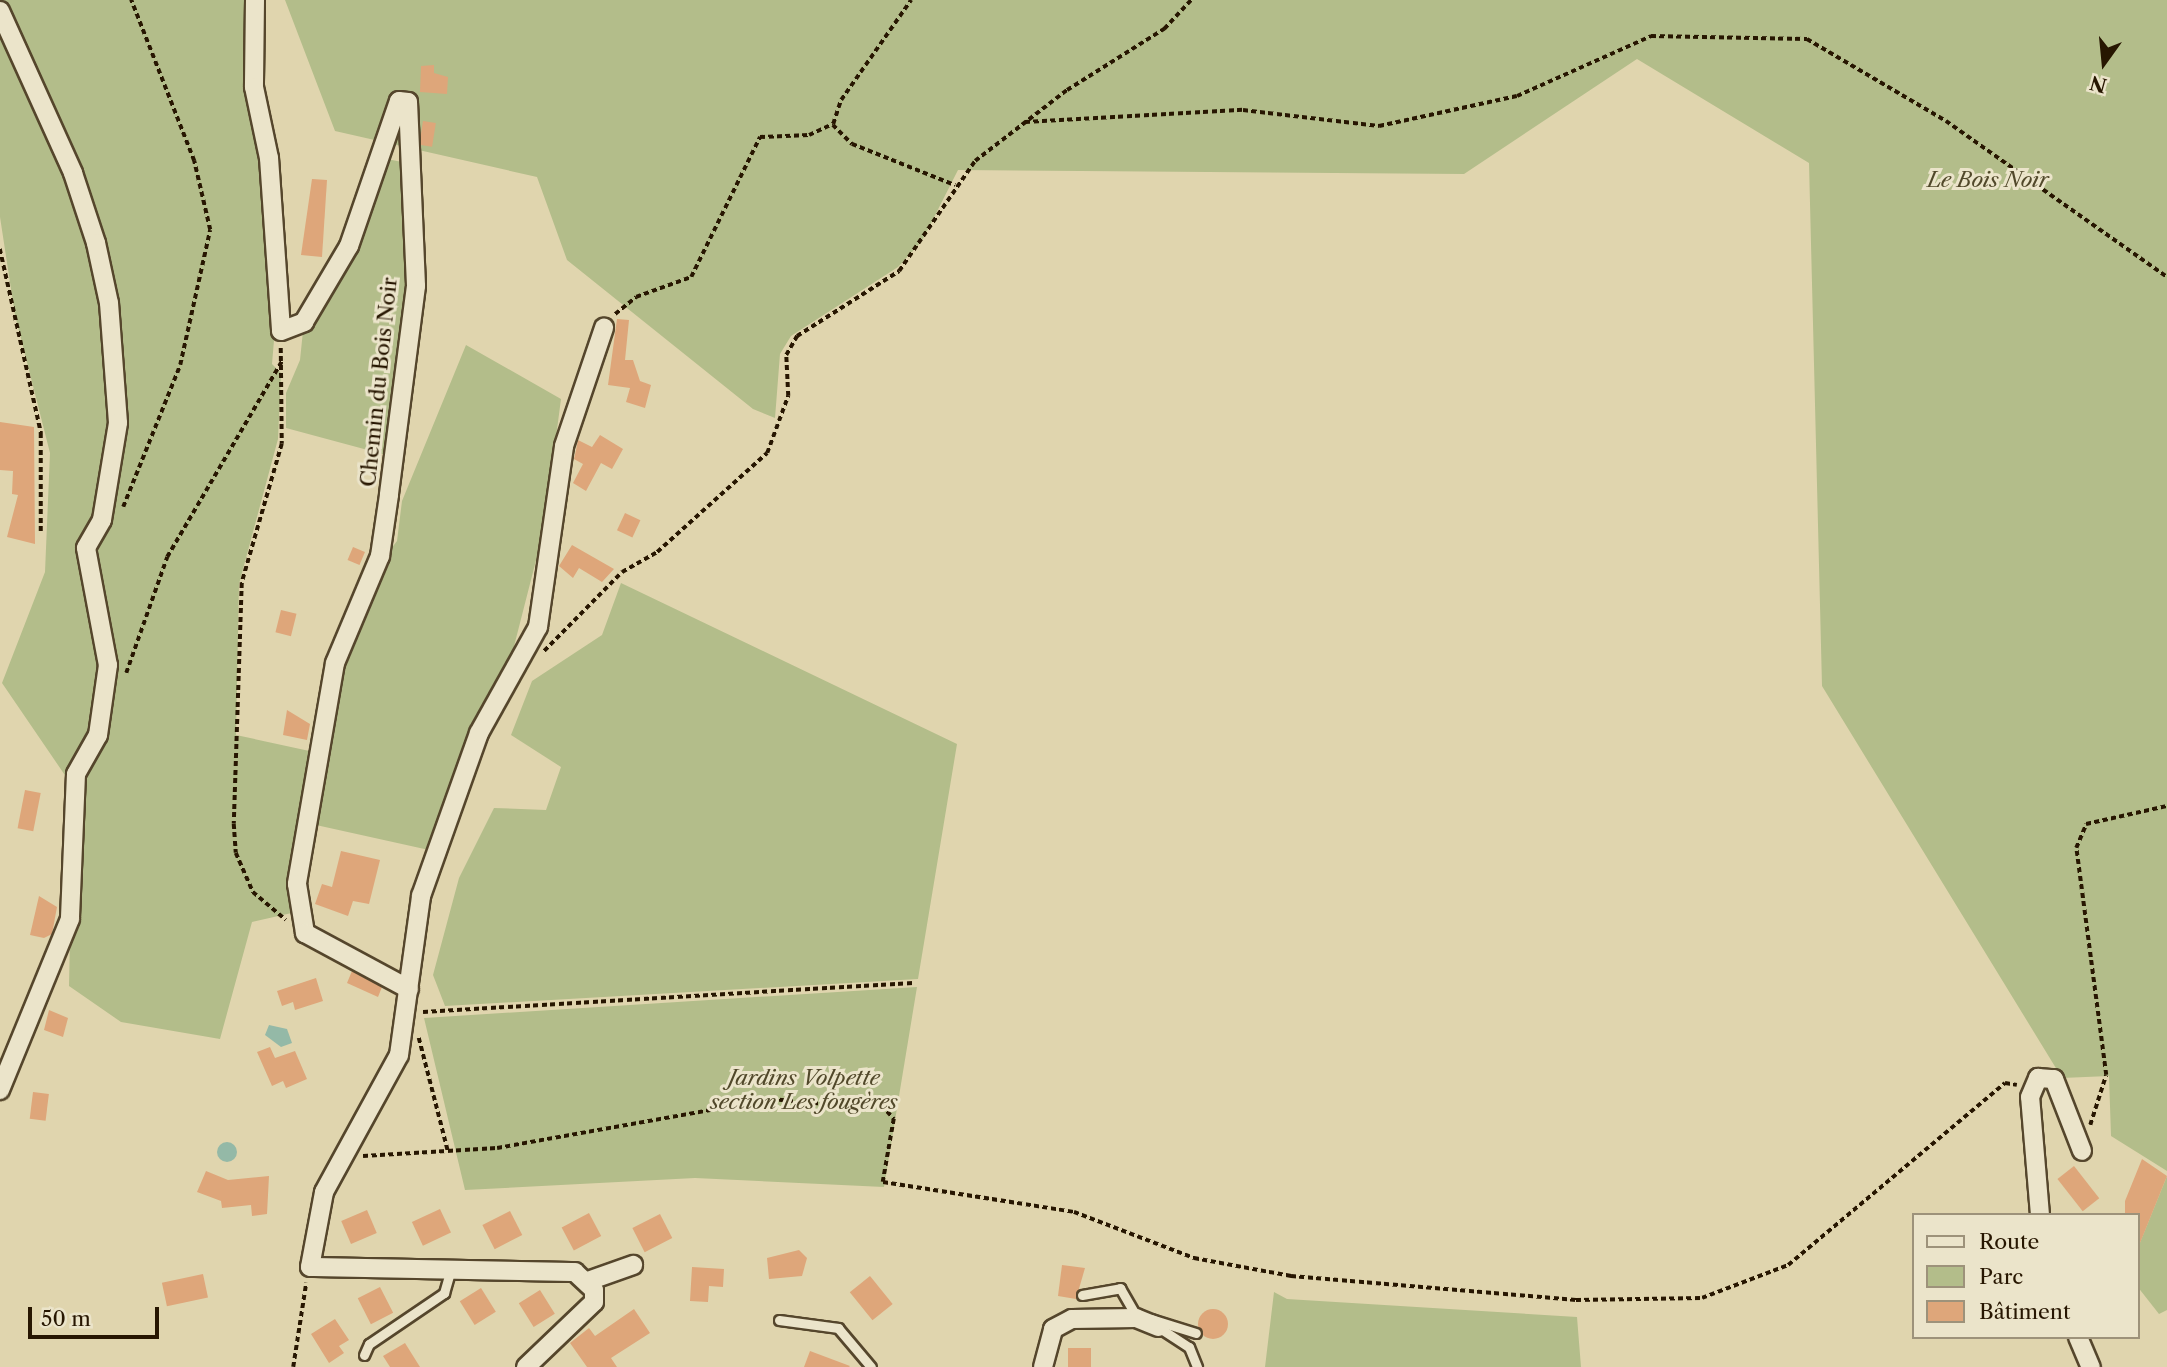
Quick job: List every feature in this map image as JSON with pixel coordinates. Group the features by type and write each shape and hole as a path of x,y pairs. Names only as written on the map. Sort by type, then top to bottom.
{"street":[{"path":"255,0 254,87 269,158 281,331"},
{"path":"0,11 73,173 96,243 109,303 118,423 102,520 86,548 108,666 98,735 76,774 70,919 0,1090"},
{"name":"Chemin du Bois Noir","path":"281,331 304,321 349,246 399,101 408,102 416,286 412,323 380,556 335,663 297,858 305,933"},
{"path":"526,1367 588,1313 594,1302 588,1281 575,1272 310,1267 324,1192 384,1090 410,1013 409,989 421,896 479,733 521,664 538,627 564,446 604,328"},
{"path":"305,933 409,989"},
{"path":"2040,1213 2032,1179 2031,1086 2038,1078 2054,1079 2082,1151"},
{"path":"588,1281 634,1265"},
{"path":"1043,1367 1053,1329 1072,1320 1136,1318 1158,1327"},
{"path":"2079,1339 2091,1367"}],"lane":[{"path":"364,1355 369,1344 444,1293 451,1269"},
{"path":"1082,1295 1120,1288 1136,1318 1164,1319 1196,1333"},
{"path":"779,1321 838,1328 871,1367"},
{"path":"1158,1327 1189,1347 1197,1367"}],"path":[{"path":"119,514 180,365 210,230 194,161 131,0"},
{"path":"604,328 636,297 691,277 760,136 809,135 833,124 841,100 911,0"},
{"path":"521,664 549,648 622,572 657,552 767,453 788,396 789,347 899,271 924,243 955,185 1025,122 1164,29 1191,0"},
{"path":"1025,122 1243,110 1379,126 1517,96 1651,36 1807,39 1946,121 2167,277"},
{"path":"833,124 852,144 955,185"},
{"path":"0,249 41,433 41,534"},
{"path":"281,331 282,444 242,583 234,824 236,853 253,892 305,933"},
{"path":"122,682 167,557 283,359"},
{"path":"2082,1151 2106,1074 2076,848 2085,824 2167,806"},
{"path":"448,1151 410,1013 913,983"},
{"path":"344,1155 403,1158 624,1127 701,1107 771,1099 837,1105 876,1099 894,1119 883,1182 1074,1212 1194,1258 1291,1276 1576,1300 1702,1298 1788,1265 2005,1083 2031,1086"},
{"path":"293,1367 310,1267"}],"green space":[{"path":"0,0 252,0 277,305 272,364 281,373 278,439 239,584 236,735 314,752 296,912 252,922 220,1039 121,1022 69,986 73,787 2,683 45,572 50,453 15,315 0,217"},
{"name":"Le Bois Noir","path":"285,0 2167,0 2167,1171 2111,1136 2109,1076 2062,1078 1822,686 1809,163 1637,59 1464,174 958,170 922,241 898,267 791,336 780,354 775,418 753,409 567,260 537,177 335,131"},
{"path":"387,159 407,163 413,285 390,456 286,428 286,393 300,360 303,331"},
{"path":"466,345 561,399 544,529 510,662 457,764 429,850 307,823 345,652 383,559 397,541 402,501"},
{"path":"621,583 957,744 918,979 445,1006 433,975 459,878 494,808 546,810 561,767 511,735 532,681 602,635"},
{"name":"Jardins Volpette section Les fougères","path":"917,987 884,1187 695,1178 465,1190 424,1018"},
{"path":"2167,1176 2167,1310 2159,1314 2139,1289 2139,1245"},
{"path":"1274,1292 1287,1299 1577,1317 1581,1367 1265,1367"}],"shaded area":[{"path":"269,1025 287,1029 292,1043 281,1047 265,1035"},
{"path":"227,1142 234,1145 237,1152 234,1159 227,1162 220,1159 217,1152 220,1145"}],"building":[{"path":"434,65 434,73 448,77 447,94 420,92 421,66"},
{"path":"423,121 436,123 432,147 419,145"},
{"path":"312,179 327,180 322,257 301,255"},
{"path":"617,319 629,320 625,360 633,360 640,381 651,385 645,408 626,402 630,388 608,385"},
{"path":"0,422 34,427 35,544 7,537 18,495 12,494 13,471 0,470"},
{"path":"600,435 623,449 612,469 601,463 586,491 573,483 583,464 574,459 578,440 592,447"},
{"path":"625,513 640,520 632,537 617,530"},
{"path":"572,545 614,569 602,582 579,568 573,578 559,566"},
{"path":"353,547 365,552 359,565 348,560"},
{"path":"281,610 297,614 291,636 275,632"},
{"path":"287,710 310,724 307,740 283,735"},
{"path":"25,790 41,793 33,831 18,828"},
{"path":"341,851 380,860 369,904 353,901 348,916 315,904 322,884 332,887"},
{"path":"39,896 57,907 52,934 44,938 30,935"},
{"path":"352,971 382,987 378,997 347,983"},
{"path":"316,978 323,1001 295,1010 293,1002 282,1006 277,991"},
{"path":"49,1010 68,1018 63,1037 44,1030"},
{"path":"270,1047 275,1058 295,1051 307,1079 286,1088 283,1081 272,1086 257,1052"},
{"path":"33,1092 49,1094 46,1121 30,1119"},
{"path":"2142,1159 2167,1176 2139,1246 2139,1213 2125,1213 2125,1201"},
{"path":"2074,1166 2099,1198 2083,1211 2057,1179"},
{"path":"206,1171 228,1180 269,1176 267,1214 252,1216 251,1205 222,1208 221,1201 197,1192"},
{"path":"440,1209 451,1233 423,1246 412,1222"},
{"path":"367,1210 377,1233 351,1244 341,1221"},
{"path":"510,1211 522,1235 495,1249 482,1225"},
{"path":"589,1213 601,1236 574,1251 562,1228"},
{"path":"660,1214 672,1238 645,1252 632,1228"},
{"path":"799,1250 807,1258 802,1276 769,1279 767,1258"},
{"path":"1062,1265 1085,1268 1076,1299 1058,1296"},
{"path":"692,1267 724,1269 723,1287 709,1286 708,1302 690,1301"},
{"path":"203,1274 208,1297 167,1306 162,1283"},
{"path":"870,1276 893,1304 872,1320 850,1292"},
{"path":"380,1287 393,1313 371,1324 358,1298"},
{"path":"481,1288 496,1312 475,1325 460,1301"},
{"path":"540,1290 555,1314 534,1327 519,1303"},
{"path":"634,1309 650,1333 611,1358 617,1367 587,1367 570,1343 589,1328 595,1336"},
{"path":"1213,1309 1224,1313 1228,1324 1224,1335 1213,1339 1202,1335 1198,1324 1202,1313"},
{"path":"335,1319 349,1340 339,1346 344,1353 329,1363 311,1334"},
{"path":"405,1343 420,1367 390,1367 383,1356"},
{"path":"1068,1348 1091,1348 1091,1367 1068,1367"},
{"path":"810,1351 850,1366 804,1367"}]}
